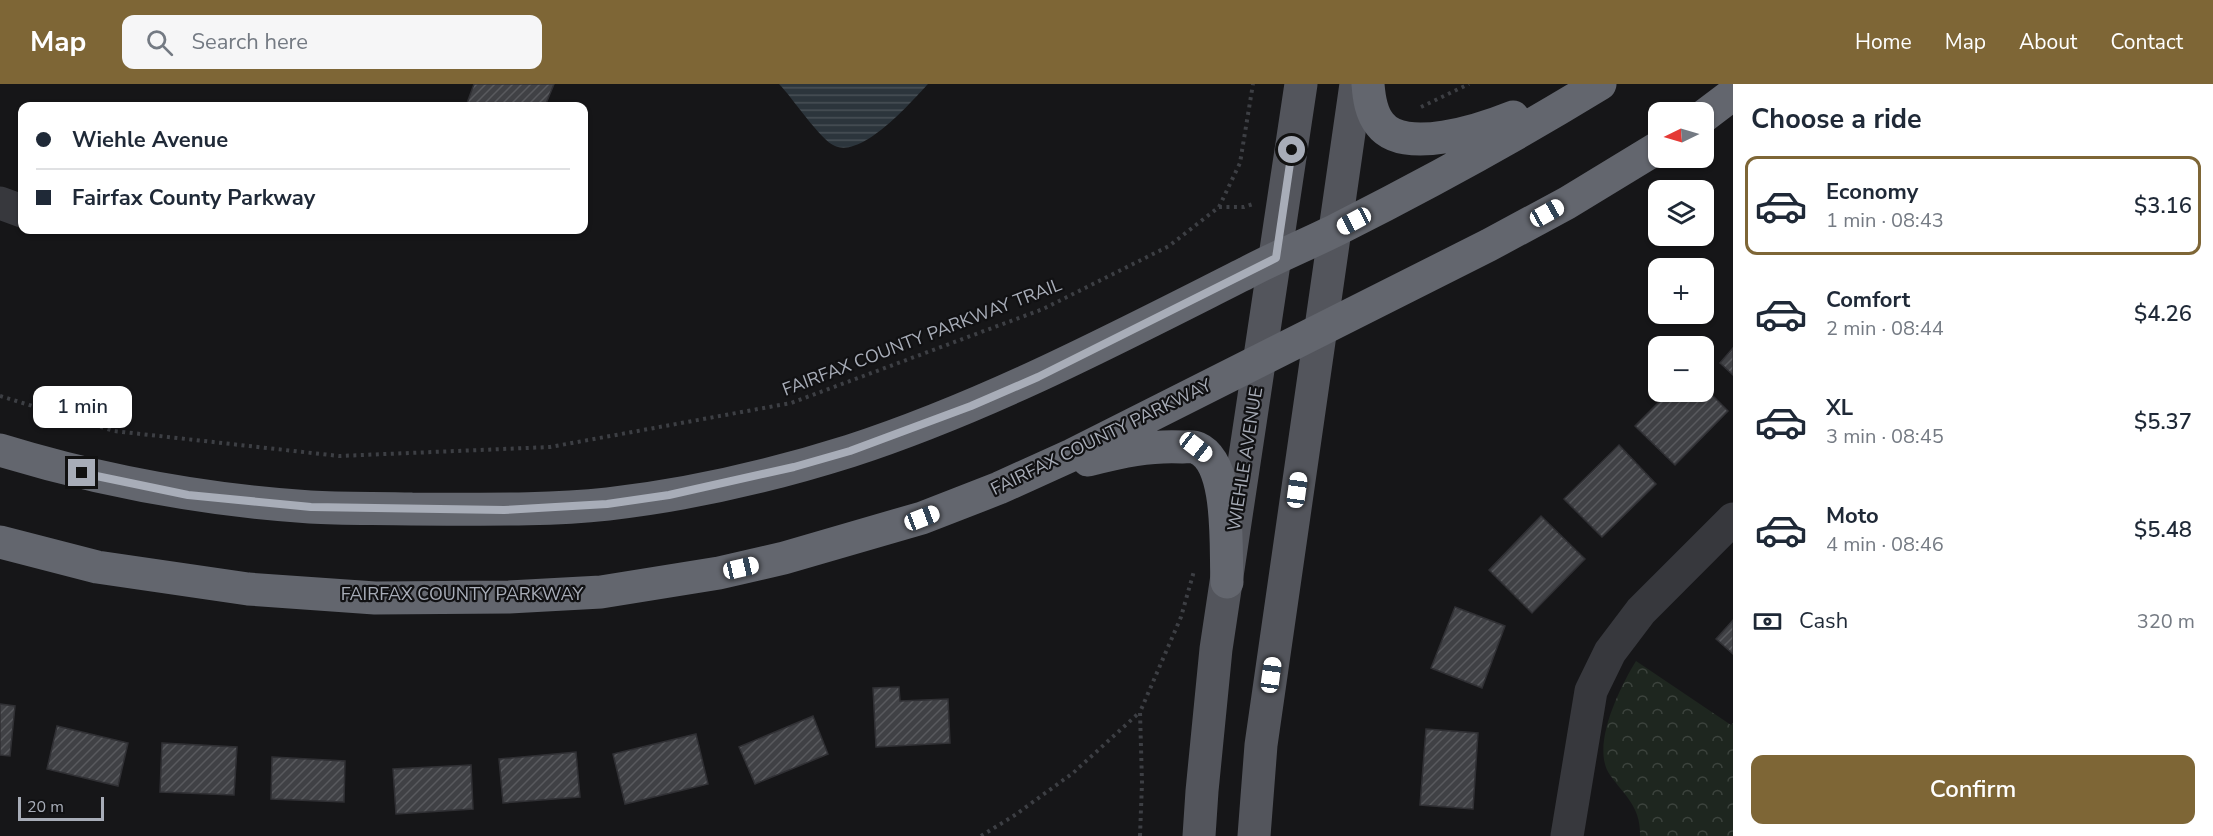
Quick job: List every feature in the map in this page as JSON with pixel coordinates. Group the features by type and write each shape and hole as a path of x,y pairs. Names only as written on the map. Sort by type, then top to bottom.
{"highway":[{"path":"1368,84 1372,111 1381,125 1393,135 1420,139 1461,134 1490,126 1598,84"},
{"path":"0,450 61,469 188,495 311,507 504,510 607,504 669,495 794,467 850,451 971,406 1038,377 1335,230 1547,116 1598,84"},
{"path":"1714,108 1733,94"},
{"name":"FAIRFAX COUNTY PARKWAY","path":"0,542 97,567 248,589 375,598 509,597 601,592 709,575 794,555 922,518 1072,455 1489,245 1566,203 1648,154"},
{"path":"1031,474 1140,447 1196,447 1207,456 1220,480 1224,500 1227,582"}],"main road":[{"name":"WIEHLE AVENUE","path":"1199,836 1216,649 1301,84"},
{"path":"1254,836 1261,745 1356,84"}],"street":[{"path":"0,203 18,210"},
{"path":"1567,836 1591,691 1610,652 1641,611 1733,519"}],"path":[{"path":"1219,207 1240,163 1253,84"},
{"path":"1419,108 1469,84"},
{"name":"FAIRFAX COUNTY PARKWAY TRAIL","path":"0,396 114,431 339,456 550,447 791,403 1043,309 1170,246"},
{"path":"981,836 1015,815 1073,773 1140,712 1181,616 1197,562"},
{"path":"1140,712 1142,783 1140,836"}],"green space":[{"path":"1636,661 1731,725 1733,723 1733,836 1640,836 1640,826 1635,809 1610,775 1603,749 1605,733 1615,701"}],"shaded area":[{"path":"779,84 928,84 886,126 859,144 846,148 835,146 822,136"}],"building":[{"path":"474,84 554,84 547,102 467,102"},
{"path":"1733,348 1733,375 1720,363"},
{"path":"1714,397 1728,411 1675,465 1635,426 1659,402 1714,402"},
{"path":"1619,445 1656,484 1602,537 1564,499"},
{"path":"1541,516 1585,559 1532,613 1489,570"},
{"path":"1455,607 1505,626 1482,688 1431,668"},
{"path":"1733,620 1733,654 1716,639"},
{"path":"899,687 900,701 948,699 950,743 876,747 873,688"},
{"path":"0,704 15,706 10,756 0,755"},
{"path":"813,716 828,754 755,784 739,747"},
{"path":"57,726 128,743 118,786 47,769"},
{"path":"1426,729 1478,733 1473,809 1420,805"},
{"path":"696,734 708,784 625,804 613,754"},
{"path":"162,743 237,747 234,795 160,792"},
{"path":"576,752 580,797 503,803 499,759"},
{"path":"272,757 345,761 344,802 271,799"},
{"path":"471,765 473,809 396,814 393,769"}],"route":[{"path":"82,473 188,495 311,507 504,510 607,504 669,495 794,467 850,451 916,428 988,399 1038,377 1276,258 1292,150"}]}
